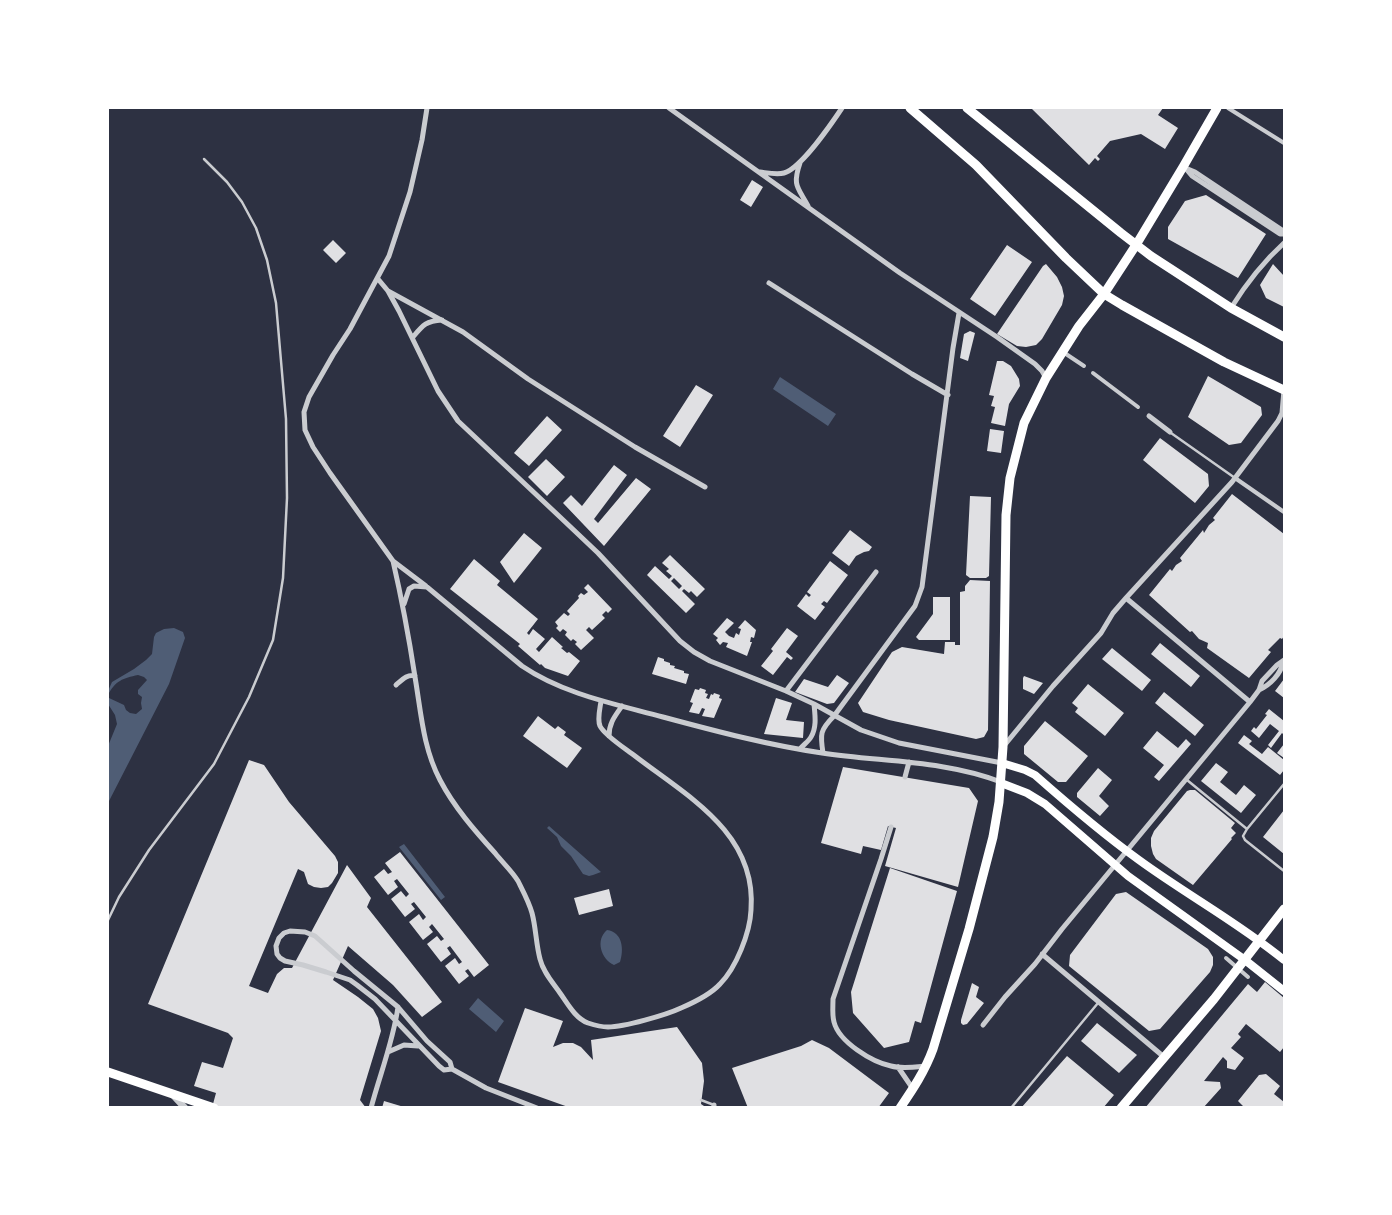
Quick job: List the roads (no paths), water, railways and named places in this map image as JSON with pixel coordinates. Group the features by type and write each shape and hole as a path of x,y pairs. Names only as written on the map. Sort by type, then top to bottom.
{"main road":[{"path":"910,108 976,165 1066,258 1104,294 1224,362 1284,390"},
{"path":"967,108 1151,256 1231,308 1284,337"},
{"path":"900,1108 927,1066 933,1049 969,929 993,837 999,802 1003,747 1006,515 1009,487 1024,423 1046,378 1079,326 1104,294 1185,168 1217,108"},
{"path":"1002,764 1025,770 1035,775 1088,822 1140,860 1260,940 1284,960"},
{"path":"1001,783 1027,793 1045,804 1136,882 1245,960 1284,991"},
{"path":"1121,1108 1245,960 1284,909"},
{"path":"108,1072 214,1108"}],"street":[{"path":"427,108 422,140 406,206 390,256 350,329 309,396 304,412 305,430 313,447 394,562 522,666 537,676 568,689 601,701 748,738 822,754 909,762 957,770 990,778 1001,783"},
{"path":"670,108 900,273 1035,364 1046,378"},
{"path":"760,172 773,174 786,172 800,163 842,108"},
{"path":"1228,108 1284,143"},
{"path":"800,163 796,180 798,189 808,207"},
{"path":"1185,168 1195,172 1282,230 1284,234"},
{"path":"1231,308 1250,279 1284,243"},
{"path":"378,280 388,291 413,337 438,391 458,421 598,553 680,641 694,652 710,661 814,704 861,730 884,738 1002,764"},
{"path":"768,283 948,395"},
{"path":"388,291 463,332 528,379 635,447 705,487"},
{"path":"822,754 821,740 825,725 834,716 915,606 922,587 959,313"},
{"path":"413,337 421,326 443,320"},
{"path":"1063,351 1084,366"},
{"path":"1093,374 1138,407"},
{"path":"1003,747 1053,686 1101,633 1113,613 1235,478 1278,421 1282,413 1284,390"},
{"path":"1148,416 1170,432"},
{"path":"1235,478 1284,512"},
{"path":"394,562 404,608 428,752 442,784 464,818 517,879 532,913 540,960 544,971 573,1012 585,1022 605,1027 672,1012 708,995 719,986 729,973 745,941 751,912 748,872 734,841 722,825 706,810 601,728 599,716 601,701"},
{"path":"786,691 876,572"},
{"path":"404,608 405,598 409,589 414,586 427,587"},
{"path":"1126,598 1250,702"},
{"path":"983,1025 1116,866 1259,690 1268,686 1282,669 1284,661"},
{"path":"396,685 406,677 415,676"},
{"path":"800,749 811,737 816,717 814,704"},
{"path":"609,736 612,720 622,706"},
{"path":"905,777 909,762"},
{"path":"891,827 833,999 832,1011 834,1022 844,1039 859,1051 890,1066 927,1066"},
{"path":"452,1069 450,1062 427,1041 398,1007 315,936 305,932 290,931 284,933 279,938 276,946 277,954 280,958 342,978 357,985 375,999 444,1070 452,1069 486,1088 537,1108"},
{"path":"1042,954 1164,1057"},
{"path":"1226,958 1248,977"},
{"path":"370,1108 388,1052 398,1007"},
{"path":"388,1052 404,1045 419,1046"},
{"path":"898,1067 913,1089"},
{"path":"171,1093 185,1108"}],"lane":[{"path":"108,920 119,897 149,850 214,764 249,697 273,640 283,578 287,498 286,429 276,303 267,260 256,228 232,188 204,159"},
{"path":"1170,432 1235,478"},
{"path":"1186,779 1247,829"},
{"path":"1284,784 1243,834 1244,839 1284,871"},
{"path":"1011,1108 1099,1002"},
{"path":"701,1100 714,1106"}],"water":[{"path":"780,377 836,414 828,426 773,389"},
{"path":"174,628 183,632 185,638 169,684 108,803 108,746 117,724 115,715 108,704 108,695 108,691 112,682 134,669 152,654 154,637 156,633 164,629","holes":["138,675 147,680 138,690 138,694 142,697 142,709 136,714 130,713 124,705 109,698 108,695 117,683 128,677"]},
{"path":"549,826 601,872 589,876 583,874 571,856 561,846 557,837 547,828"},
{"path":"404,844 445,897 441,900 399,847"},
{"path":"607,930 616,934 622,947 620,962 614,965 609,962 601,949 601,939"},
{"path":"478,998 504,1021 496,1032 469,1009"}]}
